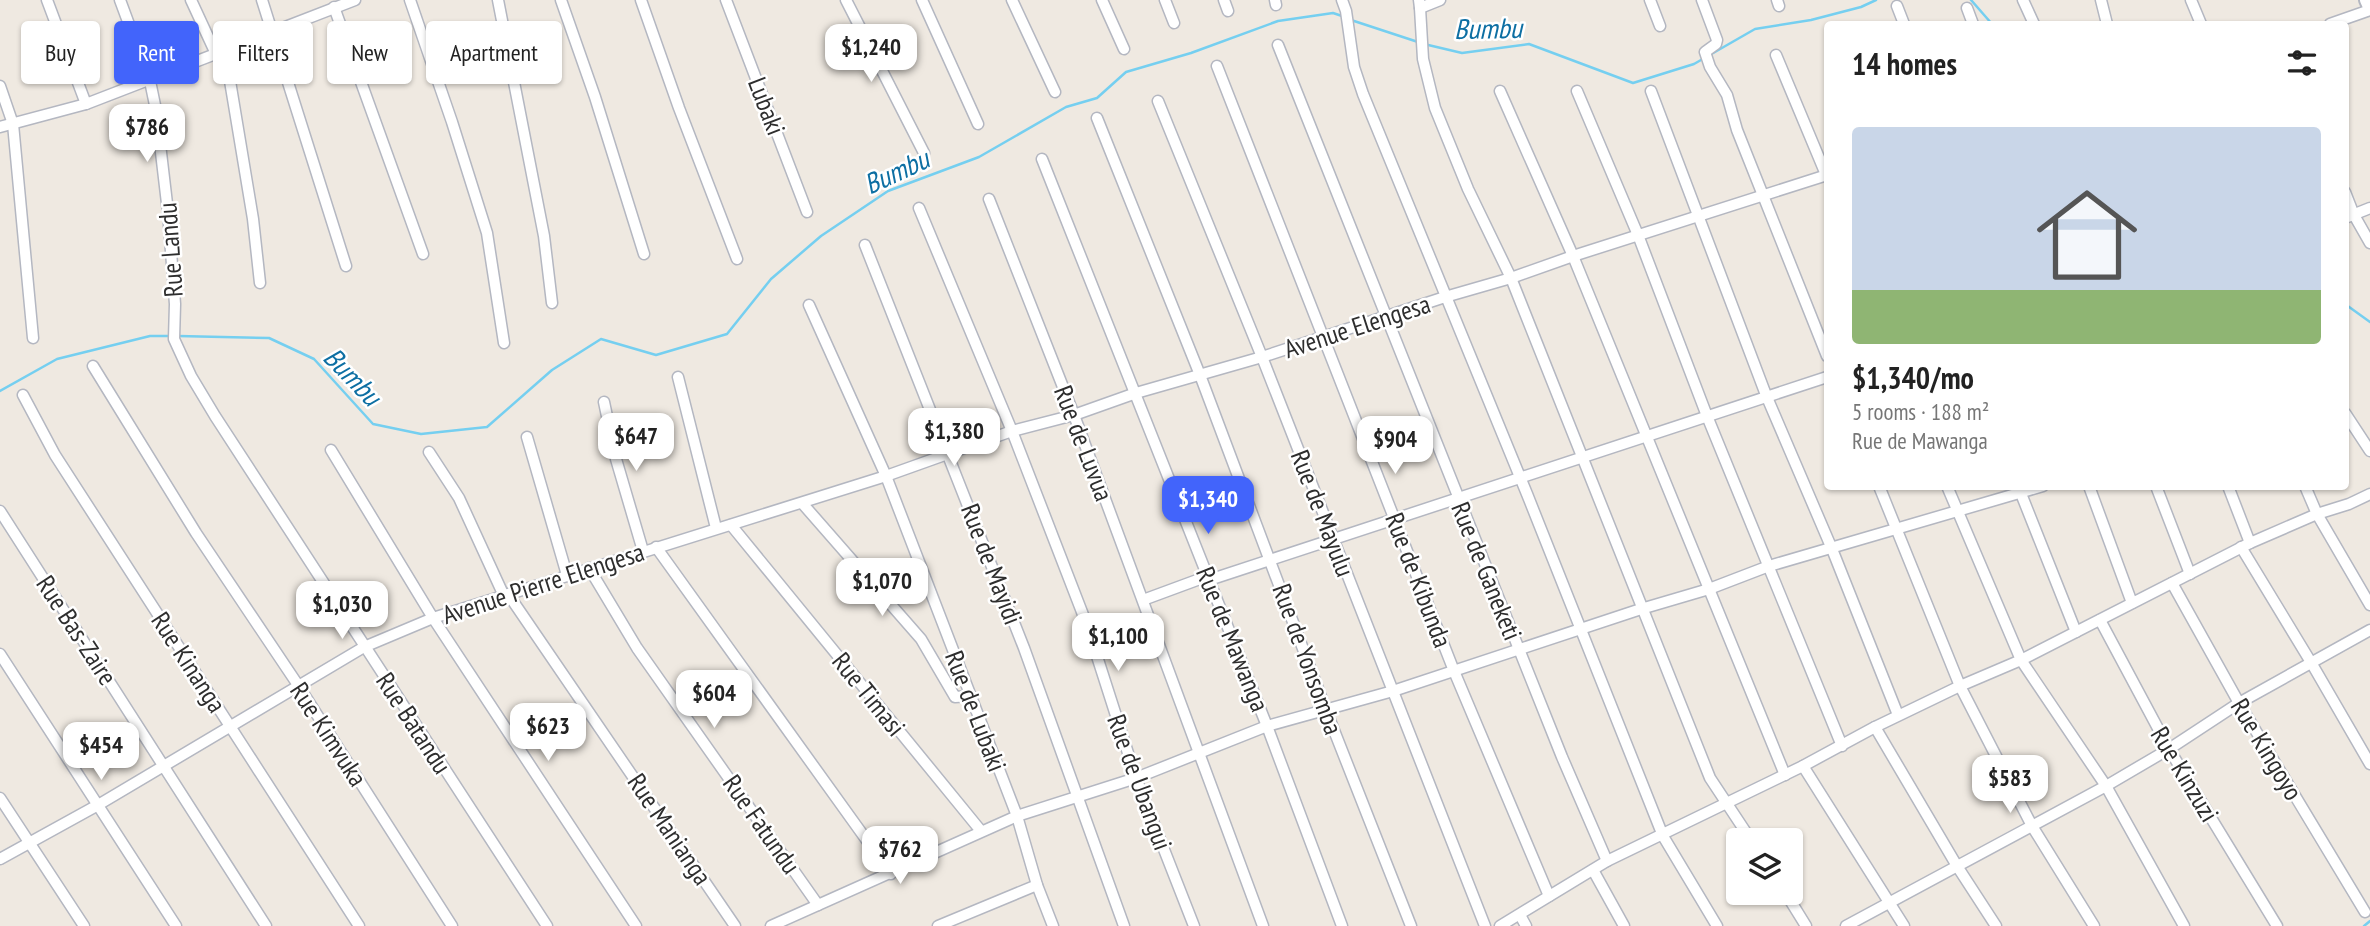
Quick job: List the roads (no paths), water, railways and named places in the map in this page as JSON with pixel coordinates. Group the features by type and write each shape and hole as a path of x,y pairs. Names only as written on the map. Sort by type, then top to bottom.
{"street":[{"path":"47,0 86,104"},
{"name":"Rue Landu","path":"120,0 128,21"},
{"path":"191,0 213,40"},
{"path":"262,0 270,21"},
{"path":"410,0 487,233 505,343"},
{"path":"498,0 544,236 552,303"},
{"path":"561,0 595,97 644,254"},
{"path":"641,0 737,259"},
{"name":"Lubaki","path":"726,0 807,212"},
{"path":"846,0 924,153"},
{"path":"922,0 978,124"},
{"path":"1012,0 1055,92"},
{"path":"1102,0 1124,48"},
{"path":"1165,0 1174,23"},
{"path":"1224,0 1228,11"},
{"path":"1342,0 1354,67 1363,94 1663,836 1717,926"},
{"path":"1440,0 1419,4 1423,59 1435,108 1468,189 1511,278 1710,778 1744,828"},
{"path":"1650,0 1660,26"},
{"path":"1702,0 1717,40 1716,44 1705,52 1708,62 1727,95 1737,130 1824,348"},
{"path":"2023,0 2033,21"},
{"path":"2101,0 2106,21"},
{"path":"2191,0 2200,21"},
{"path":"2339,21 2370,10 2366,0"},
{"path":"300,21 350,1"},
{"path":"1897,6 1903,21"},
{"path":"334,7 423,254"},
{"path":"1967,8 1972,21"},
{"name":"Rue de Ganeketi","path":"1278,45 1457,497 1607,862"},
{"path":"1776,55 1824,169"},
{"name":"Rue de Kibunda","path":"1217,66 1454,671 1549,897"},
{"path":"0,127 86,104 138,84"},
{"name":"Rue Landu","path":"150,84 156,110 168,212 175,304 174,334"},
{"path":"226,84 253,219 260,284"},
{"path":"290,84 346,266"},
{"path":"0,86 13,124 33,338"},
{"path":"1500,91 1573,256 1785,775"},
{"path":"1577,91 1638,235 1707,416 1842,746"},
{"path":"1651,91 1766,395 1898,715"},
{"name":"Rue de Mayulu","path":"1158,101 1262,357 1485,926"},
{"name":"Rue de Yonsomba","path":"1097,118 1200,374 1326,710 1412,926"},
{"name":"Rue de Mawanga","path":"1042,159 1267,726 1342,926"},
{"name":"Avenue Elengesa","path":"886,476 1012,431 1074,415 1136,393 1262,357 1824,177"},
{"name":"Rue de Luvua","path":"989,199 1074,415 1263,926"},
{"name":"Rue de Ubangui","path":"919,208 1012,431 1087,625 1136,778 1194,926"},
{"path":"2370,208 2349,216 2370,243"},
{"name":"Rue de Mayidi","path":"865,246 1024,648 1125,926"},
{"name":"Rue de Lubaki","path":"809,305 886,476 1017,816 1037,885 1053,926"},
{"name":"Rue Batandu","path":"174,334 191,376 215,416 547,926"},
{"name":"Rue Kimvuka","path":"93,366 195,533 298,685 452,926"},
{"path":"678,377 716,528"},
{"path":"1143,600 1824,378"},
{"name":"Rue Kinanga","path":"23,395 55,455 359,926"},
{"path":"604,402 616,459 643,551"},
{"path":"2349,419 2370,451"},
{"path":"527,437 567,575"},
{"path":"331,450 433,618 636,926"},
{"name":"Rue Manianga","path":"429,452 458,498 506,595 735,926"},
{"name":"Avenue Pierre Elengesa","path":"0,859 98,805 364,647 433,618 886,476"},
{"path":"1881,490 1960,686 2032,826 2094,926"},
{"path":"1949,490 2021,660 2106,786 2184,926"},
{"path":"771,926 1017,816 1136,778 1267,726 1393,691 1709,589 1769,566 1958,513 2020,490 2076,632"},
{"path":"2090,490 2132,603"},
{"path":"2158,490 2190,574"},
{"path":"2229,490 2245,545 2370,764"},
{"path":"2307,490 2317,514 2370,605"},
{"path":"1500,926 1607,862 1803,766 1898,715 2021,660 2245,545 2370,494"},
{"path":"802,503 920,639 955,697 971,696"},
{"name":"Rue Bas-Zaire","path":"0,511 266,926"},
{"name":"Rue Timasi","path":"731,525 981,831"},
{"path":"656,547 792,738 870,841 891,874"},
{"name":"Rue Fatundu","path":"589,569 637,648 818,905"},
{"name":"Rue Kingoyo","path":"2172,583 2239,703 2365,912"},
{"name":"Rue Kinzuzi","path":"2100,620 2169,749 2277,926"},
{"path":"1846,926 2106,786 2239,703 2370,630"},
{"path":"0,653 176,926"},
{"path":"1875,727 1957,866 1996,926"},
{"path":"1803,766 1904,926"},
{"path":"0,798 83,926"},
{"path":"1593,870 1624,926"},
{"path":"938,926 1037,885"},
{"path":"1793,905 1806,926"},
{"path":"1520,915 1526,926"}],"waterway":[{"name":"Bumbu","path":"1424,44 1462,53 1529,44 1633,83 1694,64 1755,29 1811,20 1861,7 1876,0"},
{"name":"Bumbu","path":"1971,0 1989,21"},
{"name":"Bumbu","path":"178,336 269,338 314,359 373,424 421,434 487,427 552,370 601,339 656,355 727,334 771,279 821,236 888,191 979,157 1066,107 1097,98 1126,72 1191,53 1278,21 1333,13 1345,17"},
{"name":"Bumbu","path":"1351,20 1418,42"},
{"name":"Bumbu","path":"2349,307 2370,322"},
{"name":"Bumbu","path":"0,391 57,359 150,336 171,336"},
{"path":"2364,926 2370,921"}]}
